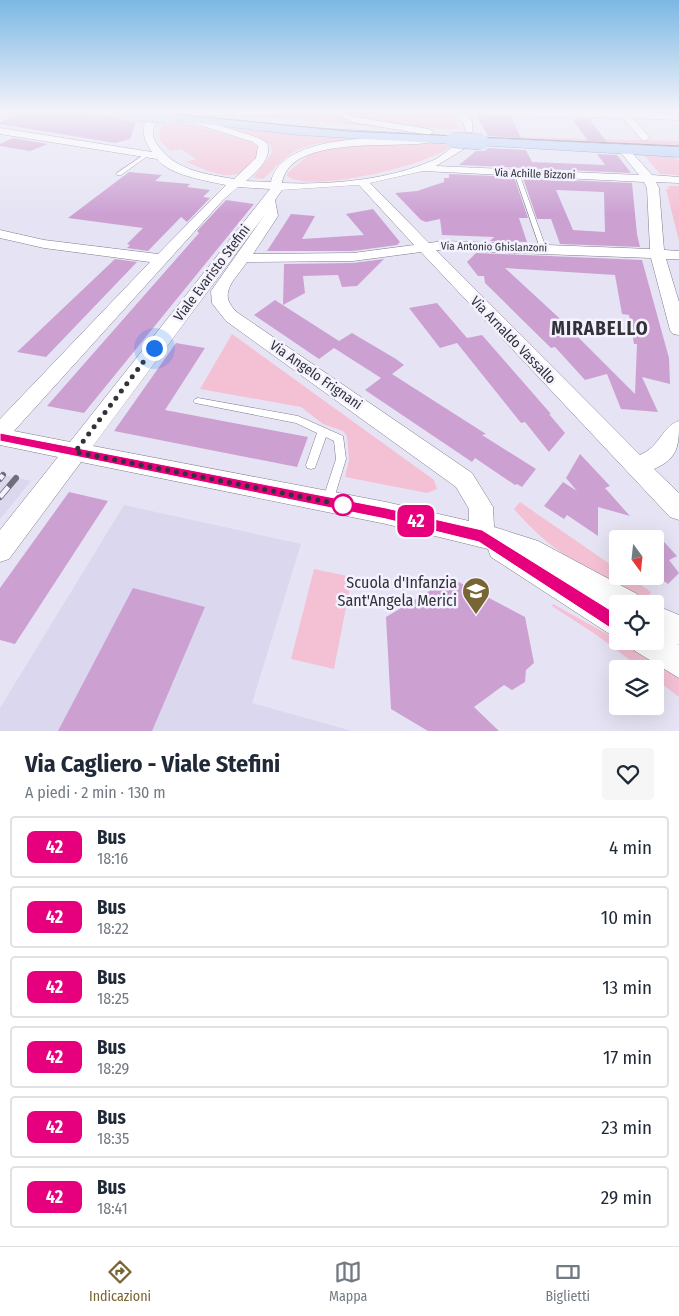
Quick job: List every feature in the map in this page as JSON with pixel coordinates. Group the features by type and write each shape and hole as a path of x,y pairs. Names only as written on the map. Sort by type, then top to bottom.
{"main road":[{"path":"582,146 679,152"}],"street":[{"path":"90,146 152,156 196,174 235,182 273,193 364,183 421,169 447,158 459,146"},
{"path":"151,146 152,156"},
{"path":"263,146 263,155 253,170 235,182 160,259 0,435 75,452 386,513 482,537 529,550 611,595"},
{"path":"273,193 280,172 299,154 324,146"},
{"path":"623,149 648,178 653,188 658,254 679,330"},
{"name":"Via Achille Bizzoni","path":"421,169 679,180"},
{"name":"Via Arnaldo Vassallo","path":"364,183 637,468 672,502 679,516"},
{"name":"Via Angelo Frignani","path":"273,193 272,216 219,291 218,300 225,311 464,480 482,507 482,537"},
{"name":"Viale Evaristo Stefini","path":"0,550 273,193"},
{"path":"0,234 44,244 160,259"},
{"name":"Via Antonio Ghislanzoni","path":"242,258 353,257 443,245 679,255"},
{"path":"637,468 658,458 679,429"},
{"path":"482,537 609,618"},
{"path":"664,623 679,630"},
{"path":"659,650 679,663"}],"lane":[{"path":"119,174 152,156"},
{"path":"516,173 544,248"},
{"path":"198,401 298,420 322,433 339,439 341,459 328,502"},
{"path":"311,465 322,433"}],"shaded area":[{"path":"166,146 256,146 258,155 239,174 224,175 207,171 186,162 196,159 181,149 170,151"},
{"path":"271,146 308,146 286,157 263,179 253,178 272,153"},
{"path":"450,146 421,161 370,175 319,182 299,181 287,176 287,173 311,153 338,147"},
{"path":"611,146 679,146 679,149"},
{"path":"645,156 674,157 679,161 679,175 660,174"},
{"path":"668,186 679,186 679,241 666,189 669,189"},
{"path":"232,334 434,480 437,489 427,493 345,477 349,460 347,436 343,431 323,424 301,407 200,389"},
{"path":"0,474 31,481 0,519"},
{"path":"520,502 609,563 609,581 559,551 514,509"},
{"path":"124,505 301,544 252,703 352,731 0,731 0,708"},
{"path":"314,569 352,577 334,669 291,659"},
{"path":"617,585 641,585 651,592 649,595 639,595"},
{"path":"553,604 609,635 609,644 595,634 552,606"},
{"path":"616,650 636,650 654,660 630,660"},
{"path":"664,666 679,674 679,697 664,686"}],"building":[{"path":"1,146 43,146 30,151"},
{"path":"488,148 526,150 532,162 605,165 597,154 617,155 631,173 459,165 476,151 485,151"},
{"path":"129,172 162,175 155,181 190,184 187,187 210,190 203,197 210,198 187,222 181,217 148,251 127,248 130,245 127,244 143,228 68,218"},
{"path":"449,174 514,177 528,218 519,218 527,242 490,241 494,237 442,235 440,219 426,222 421,220 395,193 417,191 444,182 444,178 449,178"},
{"path":"523,178 632,183 640,247 560,244 551,219 537,219","holes":["556,190 604,192 605,232 573,230"]},
{"path":"226,200 254,204 84,413 47,406 199,233 197,231"},
{"path":"373,209 400,242 397,245 353,251 267,251 291,214 315,216 302,239 364,235 346,214"},
{"path":"476,253 642,260 669,358 670,384 642,377 658,412 621,409 607,374 585,380 555,347 551,348 485,283 484,276 478,276 467,262","holes":["505,268 615,275 622,314 629,315 634,344 637,344 635,394 556,315"]},
{"path":"115,259 137,262 46,357 17,352"},
{"path":"384,259 357,286 342,287 338,275 303,276 305,293 283,305 284,264 353,263"},
{"path":"275,300 339,341 352,333 396,359 404,365 392,374 486,434 482,435 536,469 522,487 517,484 515,485 475,458 472,462 365,390 381,378 334,348 319,359 254,315"},
{"path":"437,303 467,338 482,335 551,414 549,414 565,433 549,452 525,422 521,423 457,343 440,348 409,308"},
{"path":"176,343 205,348 165,410 308,437 297,467 114,431"},
{"path":"580,454 610,486 605,488 630,516 598,507 598,536 567,515 564,519 544,506 563,482 577,491 566,478"},
{"path":"69,492 108,501 15,644 0,640 0,588"},
{"path":"664,542 677,556 669,560 679,573 668,584 664,581"},
{"path":"451,578 525,617 534,663 526,670 525,682 512,690 504,685 474,707 499,731 428,731 391,709 386,617"},
{"path":"133,588 205,607 152,731 58,731"}],"railway":[{"path":"0,479 3,475"},
{"path":"0,497 16,478"}],"bus line":[{"name":"42","path":"0,437 386,513 482,537 609,617"}],"place":[{"name":"Scuola d'Infanzia Sant'Angela Merici","path":"476,615"}],"district":[{"name":"MIRABELLO","path":"600,328"}],"route":[{"path":"154,348 75,452 343,505"}]}
